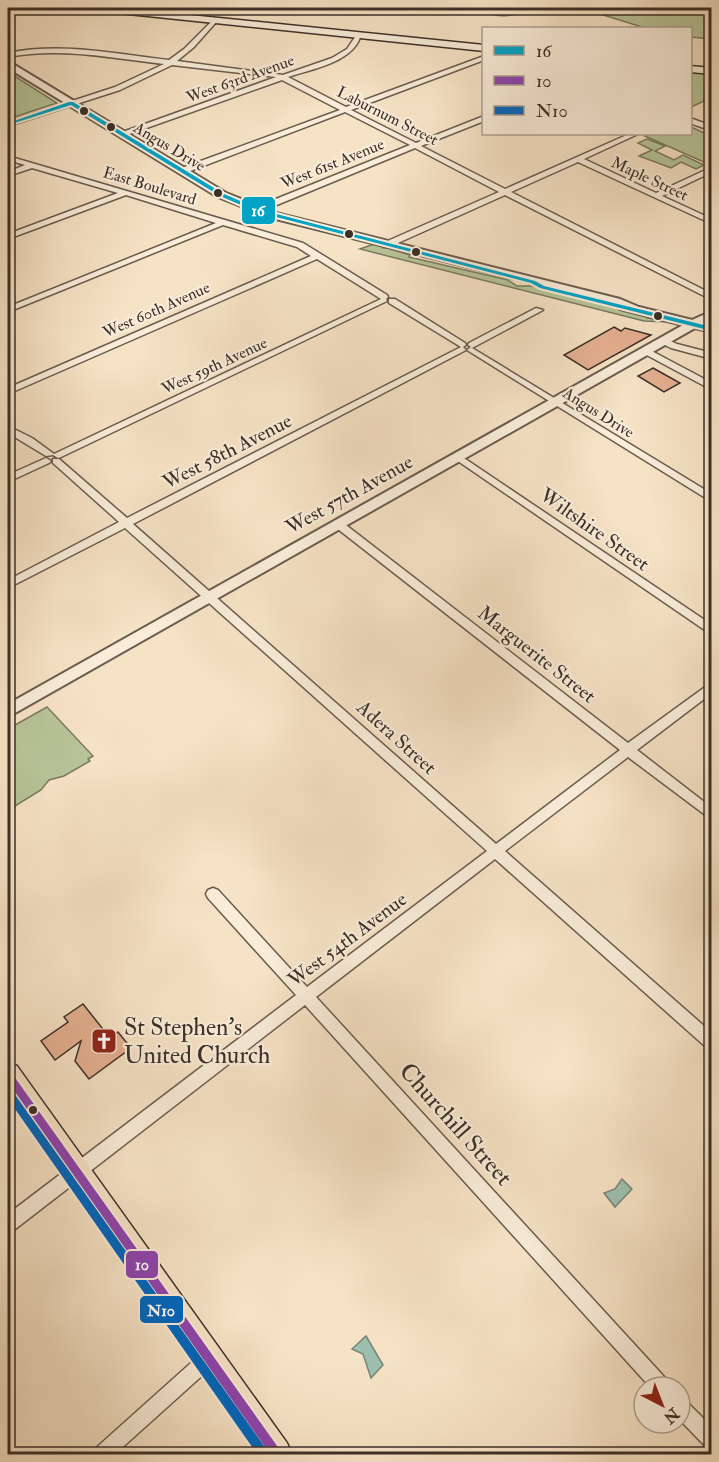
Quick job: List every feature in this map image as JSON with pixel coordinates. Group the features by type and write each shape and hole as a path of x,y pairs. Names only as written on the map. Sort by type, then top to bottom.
{"highway":[{"path":"8,1075 276,1455"}],"main road":[{"path":"99,8 482,48"},
{"path":"692,69 711,71"}],"street":[{"path":"8,124 134,81 173,62 195,43 215,20"},
{"name":"West 63rd Avenue","path":"121,134 342,55 359,35"},
{"name":"Laburnum Street","path":"8,50 25,52"},
{"name":"Laburnum Street","path":"8,55 62,50 270,72 284,77 711,298"},
{"path":"182,171 482,57"},
{"name":"Angus Drive","path":"8,64 231,200 259,211 533,282 552,290 711,328"},
{"name":"West 61st Avenue","path":"259,211 482,118"},
{"path":"692,121 711,129"},
{"path":"386,245 632,135"},
{"name":"East Boulevard","path":"8,158 300,245 317,256"},
{"name":"Maple Street","path":"578,159 711,222"},
{"path":"8,174 32,165"},
{"path":"656,196 711,170"},
{"path":"8,237 125,193"},
{"path":"8,310 222,222"},
{"name":"Angus Drive","path":"317,256 711,499"},
{"name":"West 60th Avenue","path":"8,391 317,256"},
{"name":"West 59th Avenue","path":"8,479 387,300"},
{"name":"West 58th Avenue","path":"8,584 539,310"},
{"name":"West 57th Avenue","path":"8,711 711,314"},
{"path":"664,340 674,346 711,356"},
{"path":"646,351 711,387"},
{"name":"Adera Street","path":"8,429 29,440 52,458 195,583 199,590 211,596 711,1043"},
{"name":"Wiltshire Street","path":"458,457 711,631"},
{"name":"Marguerite Street","path":"338,524 711,815"},
{"name":"West 54th Avenue","path":"8,1224 711,686"},
{"name":"Churchill Street","path":"213,894 651,1375"},
{"path":"102,1455 208,1359"},
{"path":"692,1420 711,1441"}],"shaded area":[{"path":"473,8 530,8 531,10 502,16"},
{"path":"581,8 711,8 711,39 692,37 692,27 642,27"},
{"path":"8,72 57,103 8,119"},
{"path":"692,72 707,74 704,101 692,107"},
{"path":"692,127 711,136 711,161 706,163 645,136 692,135"},
{"path":"647,139 665,146 655,151 674,160 683,155 704,165 696,169 681,162 671,168 639,156 652,150 638,143"},
{"path":"374,244 410,255 409,257 508,280 517,286 534,286 640,313 648,318 672,322 644,321 360,249"},
{"path":"47,707 93,756 88,759 90,761 64,776 49,780 41,790 15,806 13,804 8,807 8,729"},
{"path":"622,1179 632,1189 615,1207 604,1193 615,1189"},
{"path":"366,1336 383,1365 371,1378 363,1354 352,1349"}],"building":[{"path":"614,327 621,331 625,328 651,335 588,370 564,355"},
{"path":"653,368 680,383 664,392 638,376"},
{"name":"St Stephen's United Church","path":"83,1004 110,1038 118,1032 131,1048 89,1079 75,1061 81,1041 55,1060 41,1041 68,1022 64,1017"}],"transit line":[{"name":"16","path":"71,103 222,195 259,211 533,282 542,287 712,329"},
{"name":"16","path":"8,124 71,103"},
{"name":"10","path":"8,1075 276,1454"},
{"name":"N10","path":"8,1092 263,1454"}],"place":[{"name":"St Stephen's United Church","path":"104,1041"}]}
